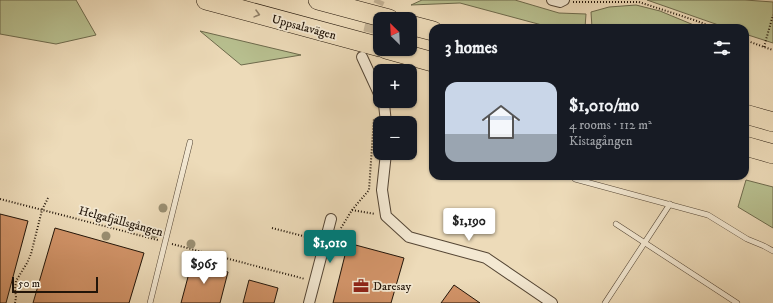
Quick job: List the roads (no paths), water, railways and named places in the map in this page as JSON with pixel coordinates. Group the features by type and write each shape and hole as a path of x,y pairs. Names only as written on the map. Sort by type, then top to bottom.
{"highway":[{"name":"Uppsalavägen","path":"206,0 373,45"},
{"path":"318,0 373,15"},
{"path":"417,27 429,30"},
{"path":"411,56 429,61"},
{"path":"749,105 773,108"},
{"path":"749,115 773,122"},
{"path":"749,147 773,154"}],"street":[{"path":"362,57 373,81"},
{"path":"385,160 382,190 386,216 409,237 486,258 552,303"},
{"path":"309,303 331,219"}],"lane":[{"path":"150,303 190,142"},
{"path":"579,180 708,215 747,239 773,251"},
{"path":"605,303 670,204"},
{"path":"616,224 737,303"}],"tunnel":[{"path":"365,47 371,20 380,0"}],"place":[{"name":"Daresay","path":"361,286"}]}
